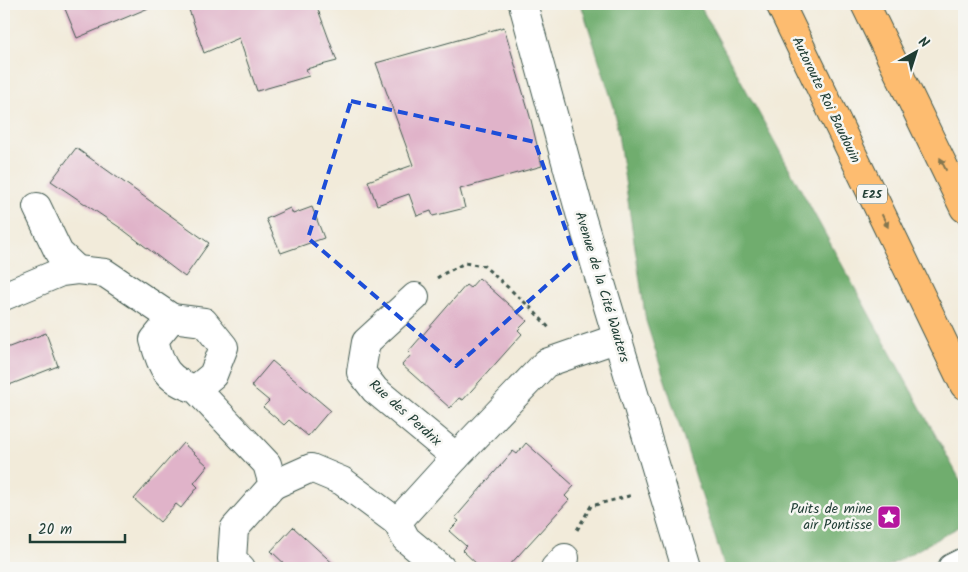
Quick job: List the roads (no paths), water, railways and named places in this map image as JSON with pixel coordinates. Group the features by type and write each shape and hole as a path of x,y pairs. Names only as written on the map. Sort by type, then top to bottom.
{"highway":[{"name":"Autoroute Roi Baudouin","path":"780,4 964,385"},
{"path":"865,4 964,208"}],"street":[{"name":"Avenue de la Cité Wauters","path":"523,4 580,213 686,568"},
{"path":"38,207 59,253 77,270"},
{"path":"4,296 62,272 77,270 105,273 172,318 204,322 224,347 213,375 196,389"},
{"name":"Rue des Perdrix","path":"415,297 366,342 361,372 374,390 456,458"},
{"path":"172,318 154,340 159,359 169,376 185,386 196,389 266,464 273,484"},
{"path":"397,522 546,363 618,338"},
{"path":"241,568 232,559 234,529 273,484 311,468 342,480 397,522 406,538 441,568"},
{"path":"952,568 964,562"}],"place":[{"name":"Puits de mine air Pontisse","path":"889,517"}]}
